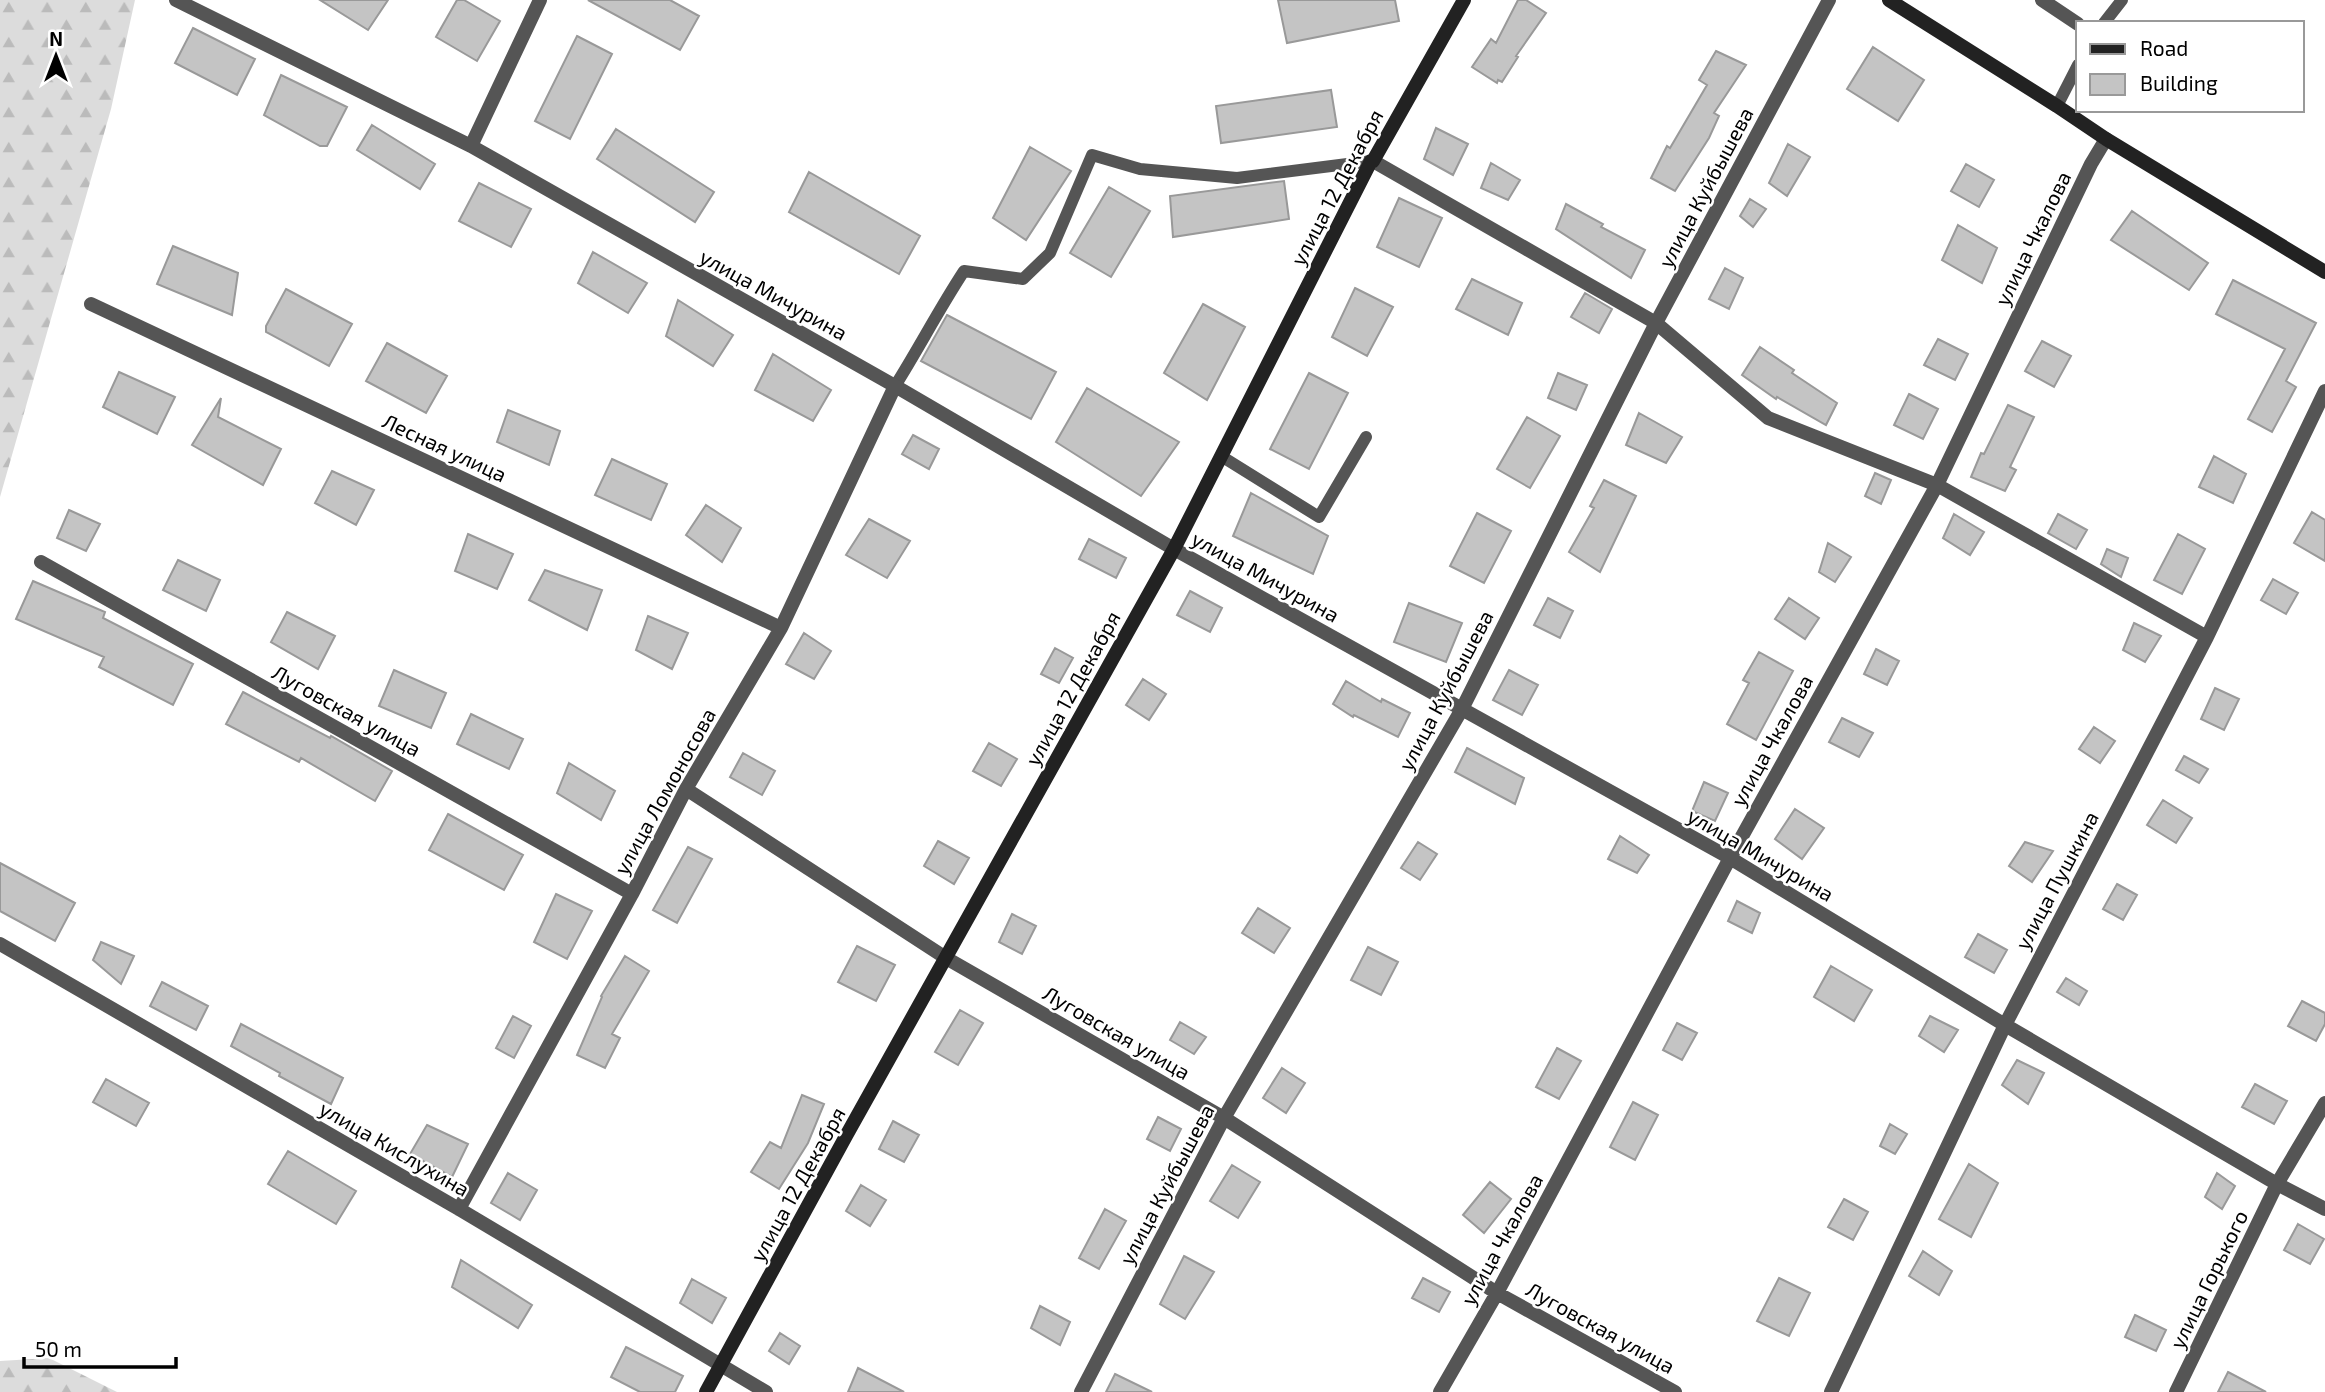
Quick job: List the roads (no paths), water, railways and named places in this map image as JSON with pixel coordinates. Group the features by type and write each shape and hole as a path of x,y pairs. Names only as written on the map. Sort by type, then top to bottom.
{"street":[{"name":"улица Мичурина","path":"176,0 471,146 895,386 1174,549 1730,858 2005,1025 2277,1184 2325,1209"},
{"path":"471,146 540,0"},
{"name":"улица 12 Декабря","path":"706,1392 1174,549 1372,161 1464,0"},
{"name":"улица Куйбышева","path":"1081,1392 1224,1118 1462,709 1656,323 1829,0"},
{"path":"1889,0 2106,139 2325,272"},
{"path":"2042,0 2076,23"},
{"name":"улица Чкалова","path":"1440,1392 1497,1293 1730,858 1937,485 2091,164 2106,139"},
{"path":"1372,161 1656,323 1768,418 1937,485 2207,637"},
{"name":"Лесная улица","path":"91,304 781,628"},
{"name":"улица Ломоносова","path":"458,1209 632,894 686,789 781,628 895,386"},
{"name":"улица Пушкина","path":"1831,1392 2005,1025 2207,637 2325,391"},
{"name":"Луговская улица","path":"41,562 632,894"},
{"name":"Луговская улица","path":"686,789 946,958 1224,1118 1497,1293 1675,1392"},
{"name":"улица Кислухина","path":"0,944 458,1209 766,1392"},
{"name":"улица Горького","path":"2176,1392 2277,1184 2325,1103"}],"lane":[{"path":"2106,21 2122,0"},
{"path":"2057,106 2076,69"},
{"path":"895,386 914,357 938,310 964,271 1023,279 1050,253 1092,155 1140,169 1237,178 1372,161"},
{"path":"1221,456 1319,517 1366,437"}]}
